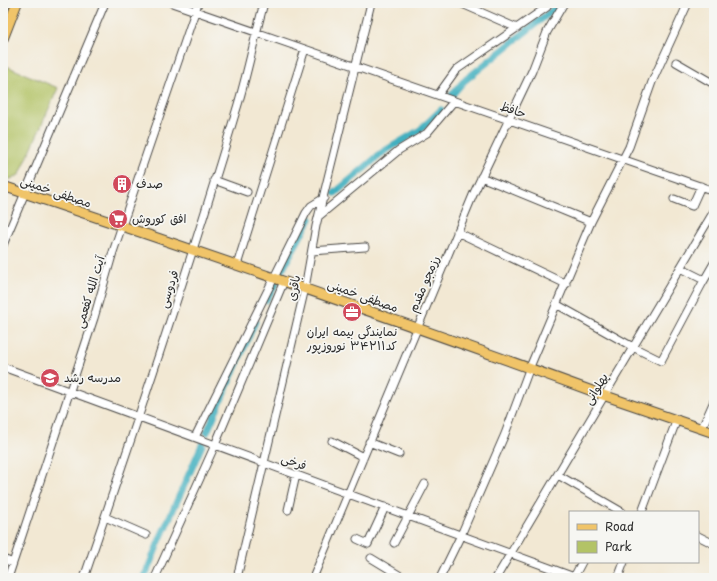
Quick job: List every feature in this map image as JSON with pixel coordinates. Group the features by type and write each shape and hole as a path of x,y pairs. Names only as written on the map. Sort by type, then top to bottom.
{"main road":[{"path":"3,8 5,3"},
{"path":"3,39 17,3"},
{"name":"مصطفی خمینی","path":"3,186 306,288 714,433"}],"street":[{"path":"3,244 105,3"},
{"path":"172,3 256,32"},
{"name":"آیت الله کفعمی","path":"8,578 70,392 114,252 198,3"},
{"name":"فردوسی","path":"84,578 139,417 193,250 236,110 264,3"},
{"name":"باقری","path":"237,578 306,288 319,216 371,3"},
{"path":"460,3 517,28"},
{"path":"438,95 456,70 547,7 549,3"},
{"name":"رزمجو مقدم","path":"313,578 481,177 532,72 547,32 564,3"},
{"path":"440,578 461,535 505,434 556,304 566,284 591,222 628,147 658,68 688,3"},
{"name":"حافظ","path":"256,32 714,191"},
{"path":"237,265 305,49"},
{"path":"676,62 714,84"},
{"path":"319,216 399,150 427,133 454,101"},
{"path":"481,177 591,222"},
{"path":"214,180 247,192"},
{"path":"674,199 692,206 701,186"},
{"path":"195,438 306,213 311,206 324,198"},
{"name":"پهلوانی","path":"496,578 714,211"},
{"path":"457,232 566,284"},
{"path":"312,251 365,247"},
{"path":"556,304 633,347 662,361 714,263"},
{"path":"680,268 703,282"},
{"path":"155,578 215,445 284,281"},
{"name":"فرخی","path":"3,367 461,535 560,575 575,578"},
{"path":"702,428 714,401"},
{"path":"645,511 677,419"},
{"path":"332,441 363,457"},
{"path":"369,442 399,454"},
{"path":"288,510 296,475"},
{"path":"558,475 620,511"},
{"path":"394,543 425,484"},
{"path":"357,538 368,544 385,507"},
{"path":"105,516 146,535"},
{"path":"699,536 714,544"},
{"path":"371,558 404,578"},
{"path":"3,559 13,563"},
{"path":"575,578 582,563"},
{"path":"618,578 624,563"}],"green space":[{"path":"4,65 58,88 20,174 10,179 3,178"}],"waterway":[{"path":"450,97 464,81 554,9 556,3"},
{"path":"335,193 383,152 420,130 441,110"},
{"path":"281,271 310,219"},
{"path":"266,300 276,284"},
{"path":"207,432 255,322"},
{"path":"144,578 202,445"}],"place":[{"name":"صدف","path":"122,184"},
{"name":"افق کوروش","path":"118,219"},
{"name":"نمایندگی بیمه ایران کد۳۴۲۱۱ نوروزپور","path":"352,312"},
{"name":"مدرسه رشد","path":"50,378"}]}
